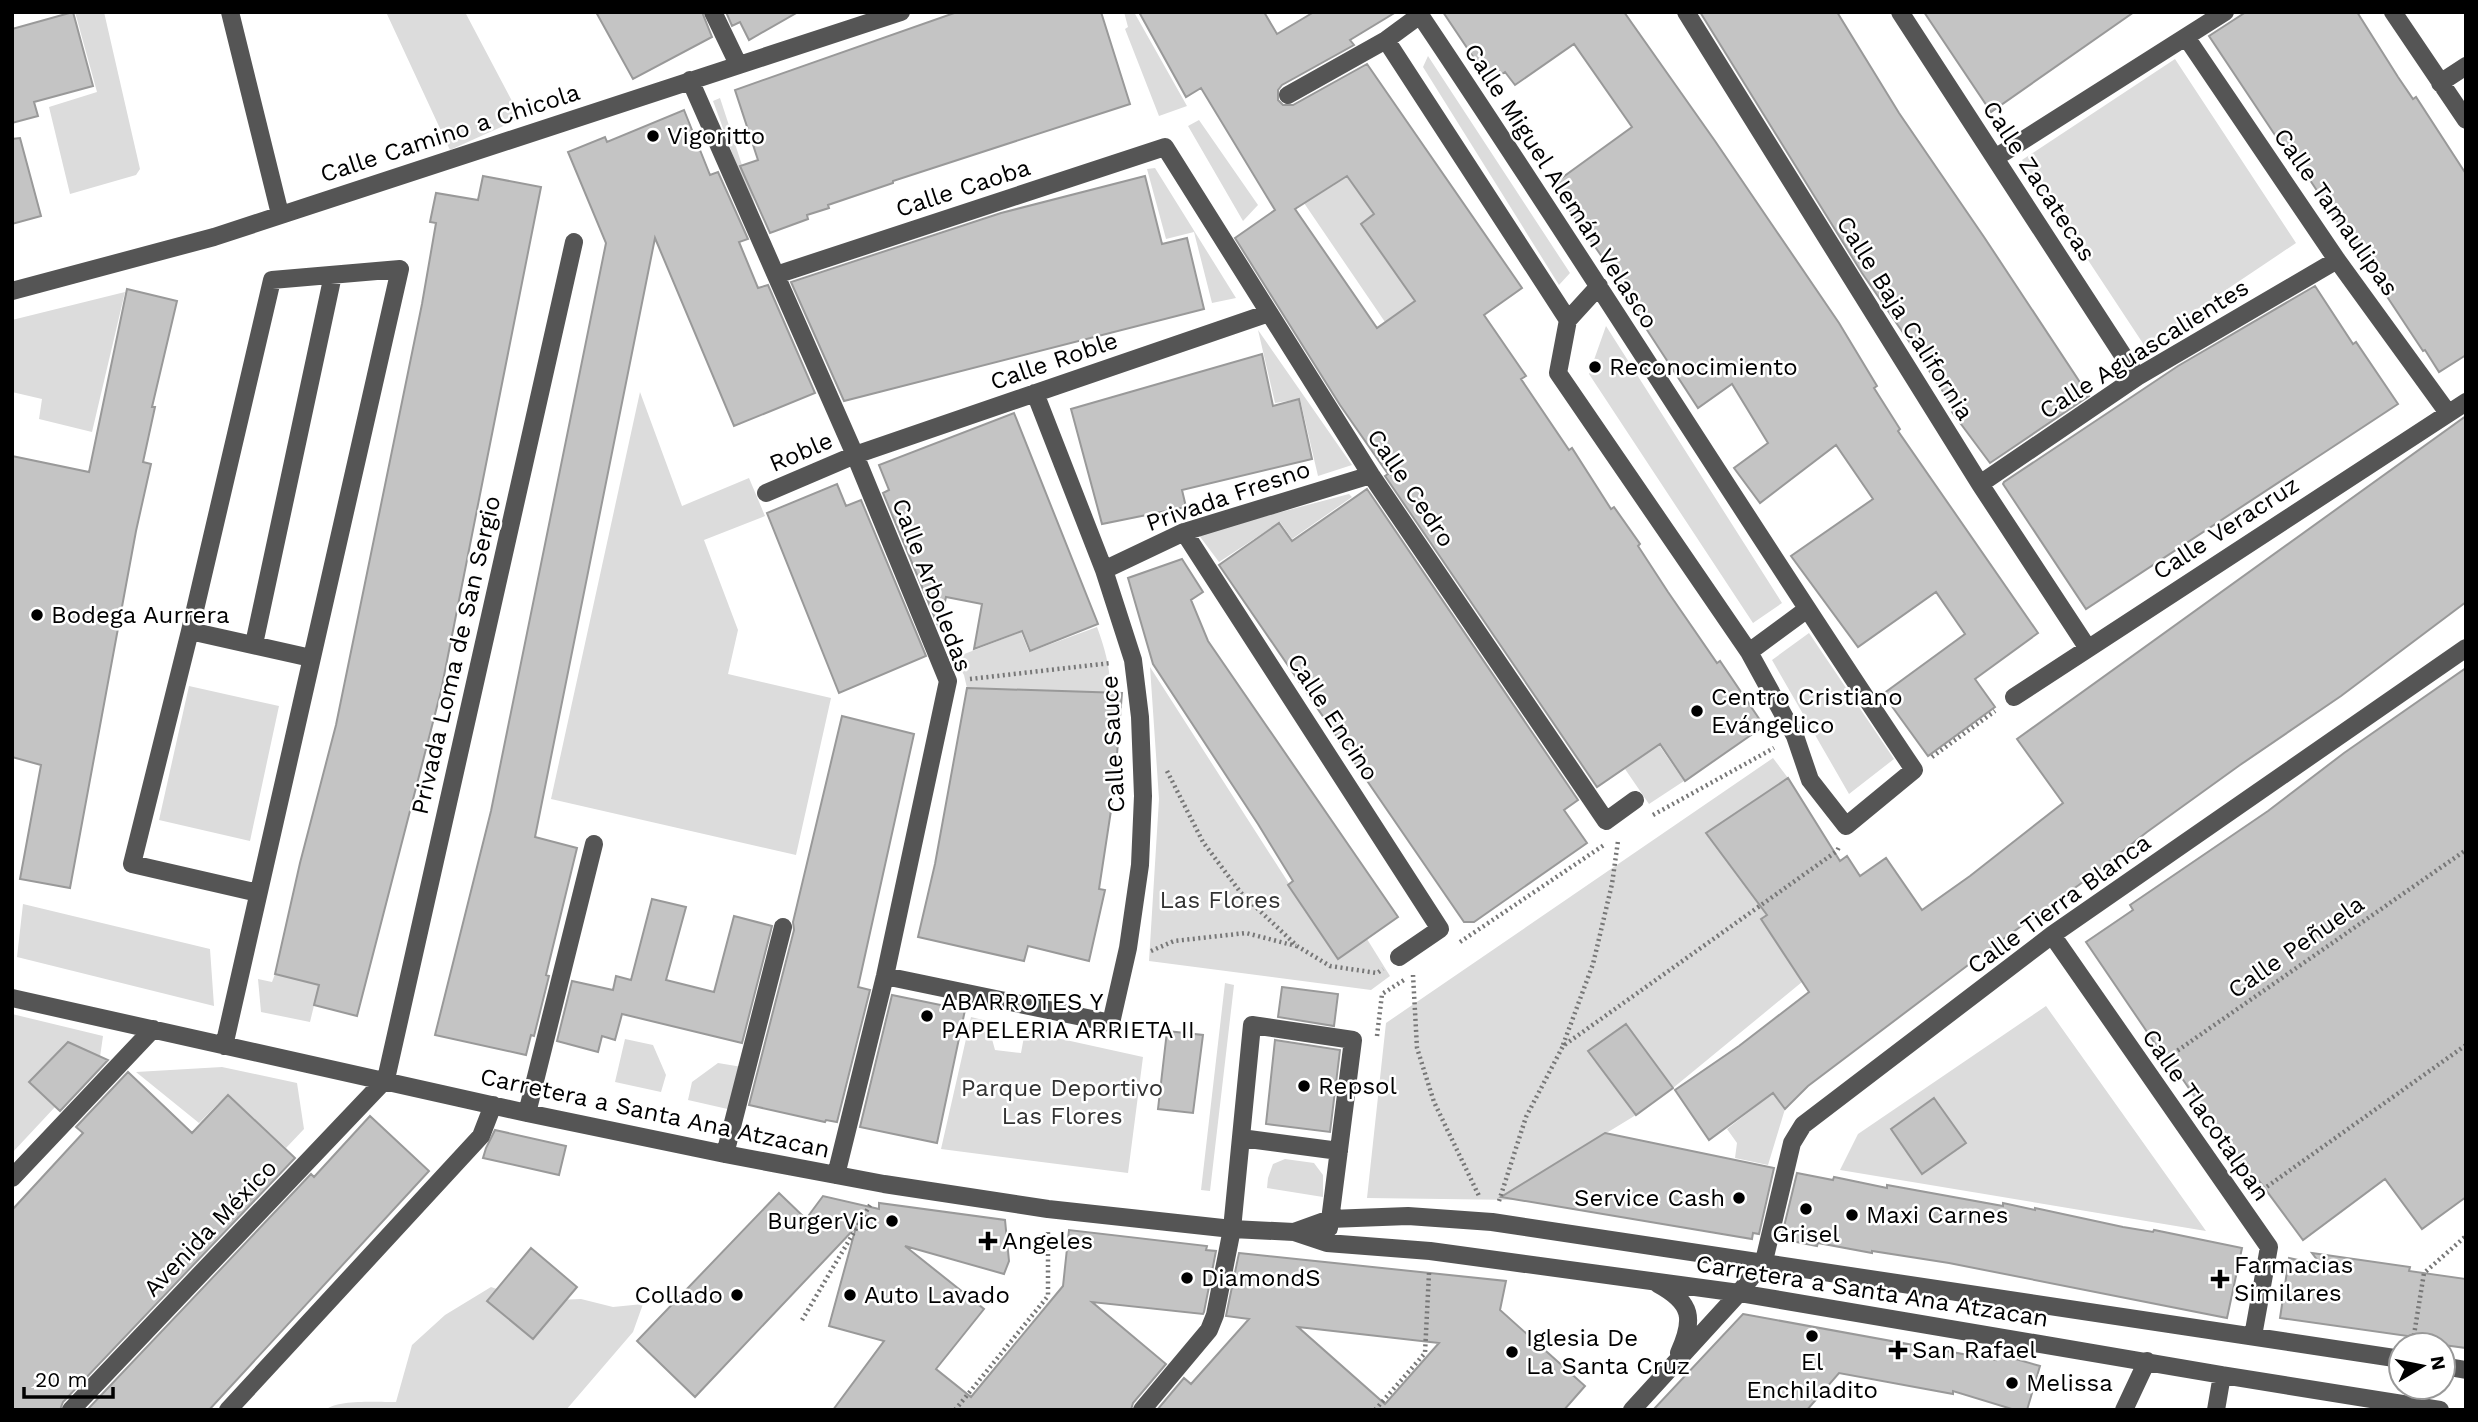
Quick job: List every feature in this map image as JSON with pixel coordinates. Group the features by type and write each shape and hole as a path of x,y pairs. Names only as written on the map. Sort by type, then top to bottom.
{"street":[{"path":"230,12 280,214"},
{"path":"713,12 738,64"},
{"name":"Calle Camino a Chicola","path":"12,291 214,237 901,12"},
{"name":"Calle Baja California","path":"1686,12 1980,484 2087,648"},
{"name":"Calle Zacatecas","path":"1900,12 2137,377"},
{"path":"1995,158 2225,12"},
{"path":"2393,12 2466,120"},
{"name":"Calle Miguel Alemán Velasco","path":"1288,94 1386,40 1419,14 1599,286 1806,610 1914,770"},
{"name":"Calle Tamaulipas","path":"2186,37 2337,260 2448,413"},
{"path":"1386,40 1568,320"},
{"path":"2440,83 2466,66"},
{"name":"Calle Arboledas","path":"690,80 855,455 948,681 885,975 836,1175"},
{"name":"Calle Caoba","path":"776,275 1165,147"},
{"name":"Calle Cedro","path":"1165,147 1371,475 1606,821 1635,800"},
{"name":"Privada Loma de San Sergio","path":"386,1079 574,242"},
{"name":"Calle Aguascalientes","path":"1980,484 2137,377 2337,260"},
{"path":"225,1046 400,269 272,280 132,864 258,893"},
{"path":"254,644 332,275"},
{"path":"1599,286 1568,320 1558,373 1749,652 1795,736 1810,779 1846,826 1914,770"},
{"name":"Calle Roble","path":"855,455 1269,313"},
{"name":"Calle Sauce","path":"885,975 1111,1023 1128,948 1140,865 1143,796 1140,717 1133,660 1104,570 1035,393"},
{"name":"Calle Veracruz","path":"2014,697 2466,402"},
{"name":"Roble","path":"766,494 855,455"},
{"name":"Privada Fresno","path":"1104,570 1184,532 1371,475"},
{"name":"Calle Encino","path":"1184,532 1440,929 1399,957"},
{"path":"1749,652 1806,610"},
{"path":"190,631 311,658"},
{"name":"Calle Tierra Blanca","path":"1764,1261 1792,1143 1803,1125 2052,935 2466,648"},
{"path":"527,1113 594,844"},
{"path":"725,1154 783,927"},
{"name":"Calle Tlacotalpan","path":"2052,935 2269,1247 2253,1336"},
{"name":"Carretera a Santa Ana Atzacan","path":"12,998 386,1079 527,1113 884,1184 1048,1209 1231,1229 1294,1232 1327,1243 1430,1251 1739,1293 2440,1410"},
{"path":"1142,1410 1209,1330 1215,1315 1231,1229 1252,1025 1353,1040 1327,1243"},
{"path":"12,1178 153,1029"},
{"name":"Avenida México","path":"71,1410 386,1079"},
{"path":"228,1410 481,1136 494,1105"},
{"path":"1241,1138 1339,1151"},
{"name":"Carretera a Santa Ana Atzacan","path":"1294,1232 1330,1219 1408,1216 1492,1222 2387,1357"},
{"path":"1632,1410 1739,1293 1764,1261"},
{"path":"1652,1281 1672,1292 1688,1313 1689,1325 1676,1362"},
{"path":"2124,1410 2147,1361"},
{"path":"2216,1410 2222,1375"}],"path":[{"path":"948,681 1133,660"},
{"path":"1914,770 2014,697"},
{"path":"1643,821 1795,736"},
{"path":"1165,767 1203,842 1241,893 1297,946 1330,966 1377,973 1399,957"},
{"path":"1563,1046 1837,851 1846,826"},
{"path":"1492,1222 1526,1117 1563,1046 1593,964 1612,884 1619,834 1615,837"},
{"path":"1458,944 1604,845"},
{"name":"Calle Peñuela","path":"2146,1072 2466,850"},
{"path":"1128,948 1147,952 1174,941 1246,933 1297,946"},
{"path":"1375,1046 1382,994 1413,974 1417,1048 1434,1102 1492,1222"},
{"path":"2240,1206 2466,1045"},
{"path":"802,1320 884,1184"},
{"path":"955,1410 1048,1296 1048,1209"},
{"path":"2414,1331 2424,1273 2466,1236"},
{"path":"1375,1410 1425,1353 1430,1251"}],"green space":[{"path":"75,12 104,12 140,169 136,175 70,194 49,107 97,92"},
{"path":"386,12 465,12 521,118 450,150"},
{"path":"1124,12 1134,12 1187,106 1159,116 1125,29 1128,27"},
{"path":"1428,56 1570,273 1559,285 1423,67"},
{"path":"2175,59 2296,243 2144,345 2022,160"},
{"path":"720,98 759,217 756,218 713,101"},
{"path":"1199,120 1258,205 1243,221 1188,126"},
{"path":"1322,167 1439,169 1361,224 1493,247 1385,322 1304,203 1334,185"},
{"path":"1155,168 1236,298 1212,303 1194,232 1166,239 1147,169"},
{"path":"125,292 92,432 39,419 42,399 12,392 12,320"},
{"path":"1606,326 1782,603 1753,623 1589,374"},
{"path":"1258,330 1352,465 1318,476 1300,399 1275,403"},
{"path":"640,392 682,506 749,478 765,516 704,540 738,630 728,674 831,698 796,855 551,799"},
{"path":"1349,494 1352,497 1292,539 1280,522 1219,562 1198,534"},
{"path":"1097,627 1107,659 1110,693 967,688 964,675 954,658 1021,632 1029,652"},
{"path":"1809,633 1894,759 1849,794 1772,660"},
{"name":"Las Flores","path":"1150,667 1338,960 1367,939 1390,976 1371,990 1149,961 1159,799"},
{"path":"189,686 279,706 250,841 159,820"},
{"path":"1659,745 1684,781 1649,804 1625,769"},
{"path":"1773,758 1788,778 1706,833 1757,901 1822,852 1832,863 1762,919 1802,982 1673,1088 1626,1024 1588,1051 1636,1115 1521,1185 1518,1200 1367,1198 1386,1023"},
{"path":"23,904 210,949 214,1006 17,957"},
{"path":"275,974 319,985 310,1022 261,1012 258,979 272,982"},
{"path":"1225,983 1234,985 1210,1191 1201,1190"},
{"path":"2046,1006 2206,1231 1840,1170 1858,1134"},
{"path":"12,1014 103,1036 100,1057 30,1082 55,1107 12,1153"},
{"name":"Parque Deportivo Las Flores","path":"971,1017 987,1021 995,1050 1021,1053 1025,1031 1143,1057 1128,1173 941,1149"},
{"path":"625,1039 653,1045 666,1075 661,1092 615,1082"},
{"path":"718,1063 742,1067 732,1110 688,1100 692,1082"},
{"path":"222,1067 297,1083 304,1129 286,1148 228,1094 199,1123 136,1072"},
{"path":"1773,1093 1785,1109 1768,1165 1735,1158 1737,1143 1727,1129"},
{"path":"1285,1159 1314,1163 1323,1175 1323,1197 1267,1188 1273,1164"},
{"path":"491,1287 532,1301 581,1299 613,1307 643,1304 633,1332 566,1410 325,1410 339,1404 396,1402 412,1345 445,1315"}],"building":[{"path":"73,12 93,86 34,102 38,116 12,123 12,29"},
{"path":"596,12 702,12 712,37 633,79"},
{"path":"726,12 798,12 749,40 740,22 732,26"},
{"path":"957,12 1101,12 1130,104 893,181 828,205 829,208 807,215 808,219 770,233 740,166 758,160 735,90"},
{"path":"1139,12 1264,12 1277,34 1314,12 1396,12 1350,40 1354,45 1282,85 1278,90 1278,100 1283,105 1293,105 1367,64 1522,288 1484,315 1526,376 1521,379 1569,450 1572,448 1611,509 1614,507 1640,544 1638,546 1668,592 1764,726 1685,781 1660,744 1597,787 1385,476 1388,474 1340,405 1235,238 1275,210 1201,88 1186,97","holes":["1347,176 1374,214 1361,224 1415,301 1377,328 1295,209"]},
{"path":"1443,12 1624,12 1839,323 1877,386 1874,388 1900,429 1898,431 2038,633 1975,679 1995,707 1928,756 1883,694 1965,634 1936,592 1858,647 1791,556 1873,499 1836,445 1760,503 1734,468 1768,443 1732,384 1698,408 1634,310 1637,307 1552,185 1632,127 1574,44 1515,85 1505,72 1490,82"},
{"path":"1700,12 1837,12 1899,113 2089,396 1990,463 1952,412 1955,410 1862,273"},
{"path":"1924,12 2134,12 1991,112"},
{"path":"2246,12 2357,12 2398,77 2413,99 2416,97 2466,174 2466,355 2439,372 2302,168 2299,171 2209,36"},
{"path":"684,110 710,175 718,172 748,239 739,242 758,288 768,285 815,393 734,426 655,238 535,837 577,848 546,975 549,976 534,1036 531,1035 526,1055 435,1035 491,811 606,243 568,152 605,137 607,142"},
{"path":"20,138 41,216 12,224 12,139"},
{"path":"483,176 541,187 441,691 357,1016 314,1005 319,985 275,974 300,863 336,725 422,304 436,223 430,222 436,193 478,200"},
{"path":"1145,176 1162,244 1187,238 1204,309 844,401 791,282 1001,213"},
{"path":"2315,286 2353,344 2356,342 2398,404 2086,609 2004,482 2178,366"},
{"path":"127,289 177,301 152,407 155,407 143,462 151,464 136,531 70,888 20,879 41,765 12,757 12,456 89,472"},
{"path":"1262,354 1273,406 1299,399 1312,459 1182,490 1186,507 1102,524 1071,409"},
{"path":"1014,413 1098,624 1030,651 1022,631 974,649 982,604 946,597 939,628 883,493 889,490 879,465"},
{"path":"2466,416 2466,602 2341,696 2240,765 1988,950 1808,1086 1785,1109 1773,1093 1709,1140 1675,1090 1739,1046 1809,992 1761,919 1767,915 1706,833 1788,778 1840,861 1847,856 1860,876 1886,858 1922,910 2063,803 2017,739"},
{"path":"837,484 846,506 861,500 926,656 839,693 767,513"},
{"path":"1367,489 1578,800 1564,810 1587,843 1474,922 1464,922 1219,565 1279,523 1292,541"},
{"path":"1182,559 1203,592 1191,600 1208,641 1398,917 1338,959 1288,885 1293,881 1258,824 1153,664 1128,578"},
{"path":"2466,668 2466,1197 2422,1229 2385,1179 2303,1240 2257,1178 2255,1185 2086,942 2133,910 2130,905 2268,811 2344,753"},
{"path":"967,688 1122,693 1114,791 1099,889 1105,890 1089,961 1028,946 1024,961 918,937 935,864"},
{"path":"842,716 914,734 858,987 870,990 837,1122 825,1122 749,1105 794,930 793,922"},
{"path":"652,899 686,907 666,980 714,992 734,916 772,926 742,1043 622,1014 615,1040 602,1036 598,1052 557,1041 572,981 613,990 616,976 631,980"},
{"path":"1282,987 1338,994 1334,1026 1278,1017"},
{"path":"892,995 965,1010 937,1143 860,1127"},
{"path":"1626,1024 1673,1088 1636,1115 1588,1051"},
{"path":"1167,1031 1203,1035 1193,1113 1158,1109"},
{"name":"Repsol","path":"1275,1040 1340,1050 1330,1132 1266,1124"},
{"path":"68,1042 108,1060 60,1111 29,1082"},
{"path":"128,1072 192,1133 228,1095 295,1158 63,1402 60,1410 12,1410 12,1210 83,1133 76,1127"},
{"path":"1934,1098 1966,1143 1922,1174 1891,1129"},
{"path":"370,1116 429,1171 209,1410 87,1410 311,1174 314,1177"},
{"path":"495,1130 566,1146 559,1175 483,1158"},
{"path":"1605,1133 1774,1168 1759,1234 1753,1233 1752,1239 1501,1197"},
{"path":"1797,1173 1833,1180 1834,1177 1887,1188 1887,1185 2003,1206 2003,1203 2035,1208 2242,1248 2227,1318 1949,1263 1781,1239"},
{"path":"779,1193 806,1219 823,1196 879,1209 879,1203 1005,1220 1009,1261 1004,1274 905,1246 984,1309 936,1369 971,1397 1063,1286 1069,1230 1207,1246 1206,1250 1216,1251 1204,1312 1092,1302 1166,1364 1133,1403 1131,1410 833,1410 884,1341 829,1326 856,1227 695,1397 637,1341"},
{"path":"531,1248 577,1287 533,1339 487,1301"},
{"path":"1239,1253 1506,1281 1500,1310 1585,1386 1564,1410 1157,1410 1184,1378 1191,1384 1249,1319 1226,1316","holes":["1298,1327 1439,1343 1385,1404"]},
{"path":"2312,1253 2410,1267 2409,1271 2466,1279 2466,1348 2457,1347 2457,1331 2387,1333 2280,1318 2289,1258 2321,1265"},
{"path":"1743,1314 1996,1360 1998,1354 2040,1366 2027,1410 2015,1410 1953,1391 1953,1394 1839,1373 1807,1410 1653,1410"}],"place":[{"name":"Vigoritto","path":"653,136"},
{"name":"Reconocimiento","path":"1595,367"},
{"name":"Bodega Aurrera","path":"37,615"},
{"name":"Centro Cristiano Evángelico","path":"1697,711"},
{"name":"ABARROTES Y PAPELERIA ARRIETA II","path":"927,1016"},
{"name":"Repsol","path":"1304,1086"},
{"name":"Service Cash","path":"1739,1198"},
{"name":"Grisel","path":"1806,1209"},
{"name":"Maxi Carnes","path":"1852,1215"},
{"name":"BurgerVic","path":"892,1221"},
{"name":"Angeles","path":"988,1241"},
{"name":"DiamondS","path":"1187,1278"},
{"name":"Farmacias Similares","path":"2220,1279"},
{"name":"Collado","path":"737,1295"},
{"name":"Auto Lavado","path":"850,1295"},
{"name":"El Enchiladito","path":"1812,1336"},
{"name":"San Rafael","path":"1898,1350"},
{"name":"Iglesia De La Santa Cruz","path":"1512,1352"},
{"name":"Melissa","path":"2012,1383"}]}
